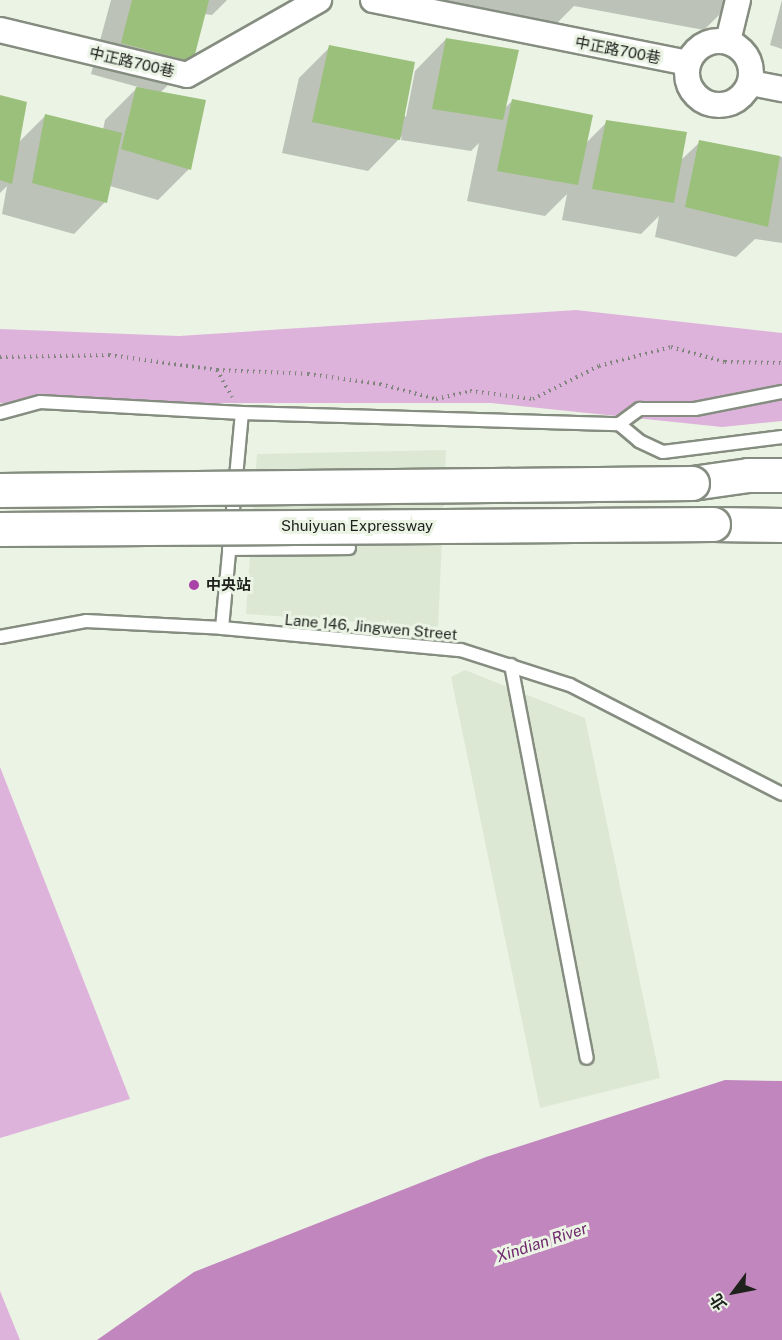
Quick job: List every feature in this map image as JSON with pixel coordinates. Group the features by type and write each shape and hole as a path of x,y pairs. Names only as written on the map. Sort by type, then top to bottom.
{"highway":[{"path":"748,475 782,465"},
{"path":"0,490 692,483 748,475 782,475"},
{"name":"Shuiyuan Expressway","path":"0,529 782,525"}],"street":[{"name":"中正路700巷","path":"0,30 187,75 319,0"},
{"name":"中正路700巷","path":"373,0 687,63"},
{"path":"728,41 738,0"},
{"path":"728,41 748,57 751,82 735,102 710,105 690,89 687,63 703,44 728,41"},
{"path":"751,82 782,88"}],"lane":[{"path":"0,413 40,402 242,413 619,424 640,409 695,409 782,392"},
{"path":"222,628 242,413"},
{"path":"619,424 639,441 663,452 782,437"},
{"path":"229,549 350,548"},
{"name":"Lane 146, Jingwen Street","path":"0,637 86,621 222,628 461,650 511,664 570,685 782,794"},
{"path":"511,664 587,1058"}],"path":[{"path":"0,357 109,355 217,370 308,374 380,384 436,399 470,392 533,399 598,366 671,347 725,362 782,363"},
{"path":"217,370 242,413"}],"shaded area":[{"path":"576,310 782,333 782,421 722,427 491,403 0,403 0,329 179,336"},
{"path":"446,450 438,628 246,614 257,454"},
{"path":"465,670 585,718 660,1078 540,1108 451,677"},
{"path":"0,767 130,1099 0,1138"},
{"path":"0,1291 20,1340 0,1340"}],"water":[{"name":"Xindian River","path":"725,1080 782,1081 782,1340 97,1340 194,1272 486,1157"}],"building":[{"path":"132,0 209,0 193,62 121,43"},
{"path":"446,38 519,50 503,120 432,109"},
{"path":"329,45 415,62 400,140 312,122"},
{"path":"136,87 206,100 191,170 121,149"},
{"path":"0,95 27,102 12,184 0,180"},
{"path":"512,99 593,115 578,185 497,171"},
{"path":"45,114 122,133 107,203 32,183"},
{"path":"606,120 687,132 674,203 592,189"},
{"path":"699,140 780,156 768,227 685,207"}],"place":[{"name":"中央站","path":"194,585"}]}
